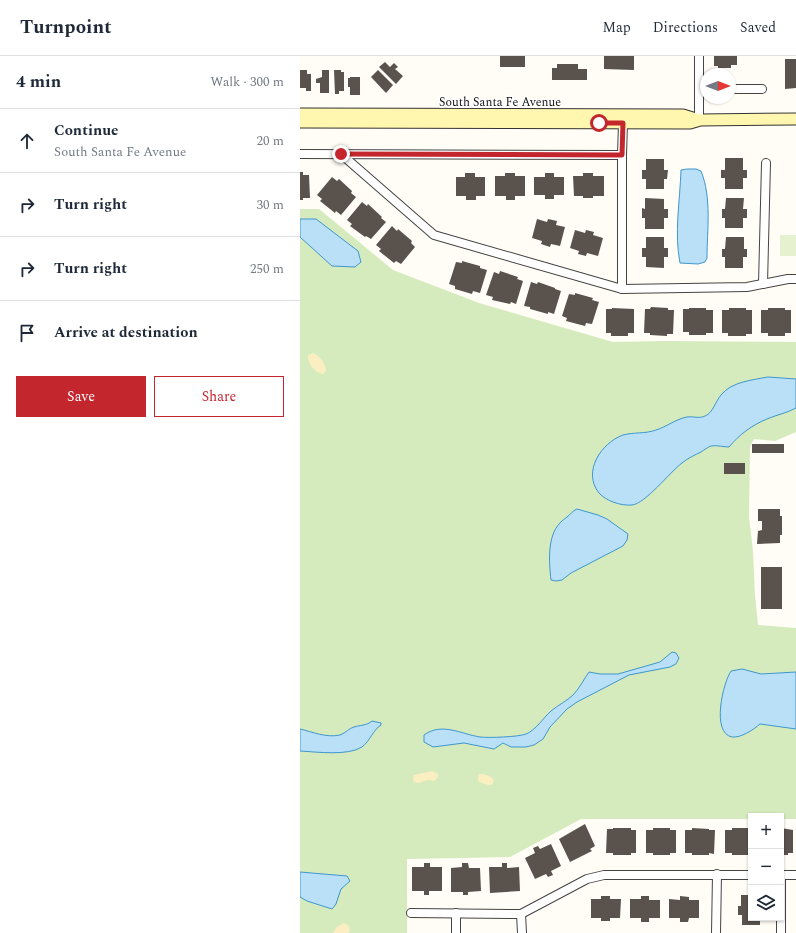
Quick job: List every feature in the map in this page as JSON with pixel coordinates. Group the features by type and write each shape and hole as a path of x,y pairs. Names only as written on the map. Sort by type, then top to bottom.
{"main road":[{"name":"South Santa Fe Avenue","path":"300,114 682,115 699,120 796,119"},
{"name":"South Santa Fe Avenue","path":"300,122 690,123 699,120"}],"street":[{"path":"699,56 700,68"},
{"path":"736,89 762,89"},
{"path":"699,120 701,104"},
{"path":"622,289 623,123"},
{"path":"300,154 622,155"},
{"path":"341,154 434,235 622,289 747,287 788,279 796,279"},
{"path":"763,284 766,163"},
{"path":"716,933 717,874"},
{"path":"411,913 521,914 586,879 604,875 748,875"},
{"path":"784,875 796,876"},
{"path":"781,885 781,933"},
{"path":"456,913 456,933"},
{"path":"521,914 522,933"}],"green space":[{"path":"300,209 319,209 393,270 479,303 613,342 796,342 796,432 775,441 754,439 750,447 749,517 758,625 796,628 796,819 784,819 784,813 748,813 748,819 581,819 510,857 407,859 407,933 300,933"},
{"path":"780,235 796,235 796,256 780,256"}],"sand":[{"path":"313,353 324,363 326,371 323,374 314,370 310,364 308,355"},
{"path":"432,771 438,774 438,777 434,781 428,780 418,783 413,781 414,775"},
{"path":"479,774 487,775 492,778 494,780 492,785 479,782"},
{"path":"344,923 349,926 350,930 348,933 333,933 337,927"}],"water":[{"path":"696,169 701,171 707,192 707,258 705,262 698,264 680,263 678,252 677,229 681,170"},
{"path":"300,219 316,219 358,251 361,262 355,267 332,266 300,237"},
{"path":"768,377 796,379 796,408 756,424 741,434 729,447 711,446 689,458 677,467 650,494 637,503 632,505 619,504 610,501 599,493 594,485 592,476 593,468 601,451 615,439 627,434 656,430 683,418 708,415 721,395 730,387 742,382"},
{"path":"577,509 607,519 628,534 627,540 623,546 571,573 562,580 551,580 550,550 553,535 561,522"},
{"path":"672,652 676,653 679,658 676,664 670,667 629,675 577,702 567,709 550,727 543,739 534,745 526,747 511,747 503,743 494,749 464,743 433,747 424,742 424,735 438,729 452,730 480,737 510,737 526,734 536,727 551,711 573,695 589,672 600,674 618,674 660,662"},
{"path":"742,669 761,674 796,672 796,729 760,724 743,735 732,737 726,734 722,727 720,718 722,696 731,671"},
{"path":"372,721 381,723 381,725 365,745 356,750 332,753 300,751 300,729 335,736"},
{"path":"300,872 347,876 350,881 341,889 336,904 332,909 307,901 300,897"}],"building":[{"path":"500,56 525,56 525,67 500,67"},
{"path":"604,56 634,56 634,70 604,69"},
{"path":"714,56 737,56 737,65 731,65 731,68 718,68 718,66 714,66"},
{"path":"785,59 796,59 796,88 785,89"},
{"path":"385,62 390,67 394,63 398,67 395,69 403,76 396,84 379,67"},
{"path":"557,64 578,64 578,69 587,69 587,80 552,80 552,68 557,68"},
{"path":"300,70 307,70 307,74 311,74 311,91 306,91 306,88 300,88"},
{"path":"322,70 329,70 329,93 320,93 320,83 316,83 316,79 322,77"},
{"path":"334,70 341,70 341,72 344,72 344,91 339,91 339,94 335,94"},
{"path":"378,70 393,85 386,93 371,77"},
{"path":"360,77 360,95 350,95 348,78"},
{"path":"725,158 743,158 743,170 747,170 747,178 743,178 743,189 725,189 725,178 721,178 721,170 725,170"},
{"path":"646,159 664,159 664,170 668,170 667,179 664,179 664,189 646,189 646,179 642,179 642,170 646,170"},
{"path":"300,172 303,172 303,175 309,175 310,198 303,198 303,200 300,200"},
{"path":"465,173 475,173 475,177 485,177 485,196 476,196 476,200 466,200 466,196 456,196 456,177 465,177"},
{"path":"505,173 515,173 515,176 525,176 525,196 515,196 515,200 506,200 506,196 495,196 495,176 505,176"},
{"path":"545,173 554,173 554,177 564,177 564,195 554,195 554,199 545,199 545,195 534,195 534,177 545,177"},
{"path":"583,173 593,173 593,176 604,176 604,196 583,198 583,196 574,196 573,176 583,176"},
{"path":"332,177 337,181 339,179 352,191 351,193 356,197 341,215 336,211 335,213 320,201 322,199 317,195"},
{"path":"645,198 664,199 664,209 668,209 668,218 664,218 664,229 645,229 645,218 642,218 642,208 645,209"},
{"path":"726,198 744,198 743,209 747,209 747,218 743,218 743,228 725,228 725,218 722,218 722,209 725,209"},
{"path":"362,202 367,206 368,204 386,222 371,239 366,236 365,237 350,226 352,224 347,220"},
{"path":"537,219 547,222 548,219 557,221 556,225 565,227 560,246 551,244 550,247 541,244 542,241 532,238"},
{"path":"392,226 412,241 411,243 415,247 401,264 396,261 394,263 379,251 381,249 376,245"},
{"path":"575,230 585,233 586,230 594,232 593,235 603,238 598,256 587,253 586,256 578,254 579,251 570,248"},
{"path":"646,237 664,237 664,248 668,248 668,257 664,257 664,268 646,267 646,257 642,257 642,248 646,248"},
{"path":"726,237 744,237 744,249 747,249 747,257 743,257 743,268 725,268 725,257 722,257 722,249 725,249"},
{"path":"462,261 480,266 480,268 487,270 480,293 473,291 472,294 455,289 455,286 449,284 456,262 462,263"},
{"path":"500,271 518,277 517,279 523,281 516,304 492,300 493,297 486,295 494,272 499,274"},
{"path":"531,282 537,284 538,282 561,291 554,314 548,312 548,314 524,306"},
{"path":"575,293 593,298 592,300 599,302 592,324 586,323 585,326 566,321 567,318 562,316 569,294 575,295"},
{"path":"651,307 668,308 668,310 674,310 673,334 667,334 667,336 650,335 650,333 644,333 645,309 650,309"},
{"path":"706,308 706,310 713,310 713,333 706,333 706,335 689,335 689,332 683,332 683,309"},
{"path":"729,308 746,308 746,310 752,310 752,334 746,334 746,336 728,336 728,333 722,333 722,310 729,310"},
{"path":"768,308 785,308 785,310 791,310 791,333 785,333 785,336 768,336 768,333 761,333 761,310 768,310"},
{"path":"606,309 634,309 634,333 628,333 628,336 611,336 611,333 606,333"},
{"path":"752,444 784,444 784,453 752,453"},
{"path":"724,463 745,463 745,474 724,474"},
{"path":"758,509 780,509 780,516 782,516 782,535 780,535 780,543 757,544 758,531 762,530 762,521 758,521"},
{"path":"761,567 782,567 782,609 761,609"},
{"path":"585,824 595,846 590,849 592,851 570,862 559,839"},
{"path":"631,828 631,830 636,830 636,853 631,853 631,855 613,855 613,853 606,853 607,829"},
{"path":"653,828 670,828 670,830 676,830 676,853 670,853 670,855 653,855 653,853 646,853 646,830 653,830"},
{"path":"692,828 715,830 714,854 709,853 709,855 692,855 692,853 685,853 685,830 692,830"},
{"path":"732,828 748,828 748,855 732,855 732,853 725,853 725,830 732,830"},
{"path":"784,828 793,830 793,853 788,853 788,855 784,855"},
{"path":"551,844 561,866 551,871 553,875 548,877 546,874 535,879 525,858 535,853 533,848 538,846 540,849"},
{"path":"424,863 430,863 430,867 442,867 442,891 429,891 429,895 424,895 424,891 412,891 412,867 424,867"},
{"path":"462,863 468,863 469,868 480,868 481,891 468,892 468,895 463,895 463,892 451,892 451,868 462,867"},
{"path":"502,863 507,863 507,868 519,867 520,891 490,893 489,867 502,867"},
{"path":"741,895 748,895 748,921 760,921 760,925 742,925 742,915 738,915 738,906 741,906"},
{"path":"601,896 610,896 610,899 621,899 620,918 610,918 610,921 601,921 601,918 591,918 591,899 601,899"},
{"path":"641,896 649,896 649,900 660,900 660,918 649,918 649,922 641,922 641,918 630,918 630,899 641,899"},
{"path":"680,896 689,897 689,900 699,900 699,918 689,918 688,922 680,922 680,918 669,918 669,899 680,900"}],"route":[{"path":"341,154 622,155 623,123 599,123"}]}
